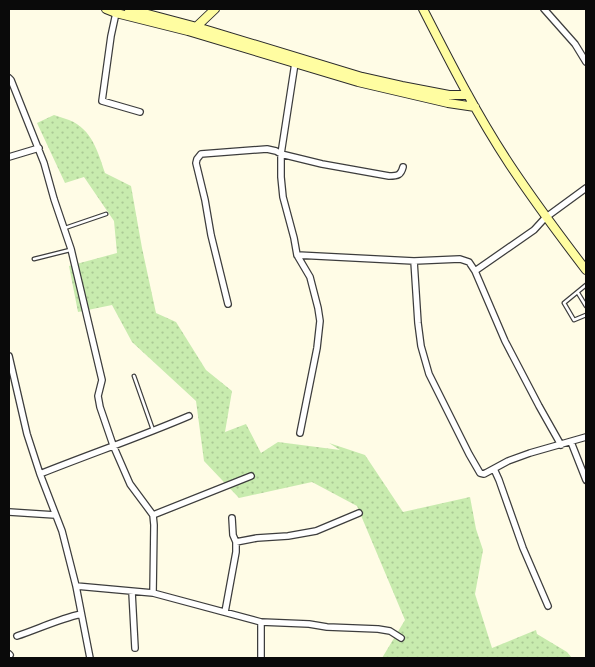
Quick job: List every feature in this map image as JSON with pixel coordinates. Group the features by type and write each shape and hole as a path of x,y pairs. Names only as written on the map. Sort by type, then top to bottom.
{"main road":[{"path":"106,9 188,31 358,82 475,107"},
{"path":"129,9 362,77 450,95 468,95"},
{"path":"188,31 196,27 215,9"},
{"path":"423,9 468,95 509,164 545,218 586,270"},
{"path":"450,95 457,85 459,78"}],"street":[{"path":"544,9 575,44 586,62"},
{"path":"116,13 102,101 140,112"},
{"path":"295,63 282,154 281,177 283,197 297,255 310,277 320,321 317,348 300,433"},
{"path":"9,78 39,148 71,250 102,380 98,396 100,408 130,484 153,515 153,593"},
{"path":"9,157 39,148"},
{"path":"228,304 196,163 197,158 201,154 266,149 322,164 389,176 398,176 402,173 403,167"},
{"path":"475,271 534,230 545,218 586,188"},
{"path":"297,255 414,261 460,260 469,262 475,271 504,340 561,445"},
{"path":"414,261 421,346 429,374 480,474 484,474 508,461 530,453 586,438"},
{"path":"9,356 27,434 62,532 76,586 90,658"},
{"path":"40,474 189,416"},
{"path":"571,442 586,480"},
{"path":"494,469 548,606"},
{"path":"153,515 251,476"},
{"path":"9,512 55,515"},
{"path":"236,542 316,531 359,513"},
{"path":"225,612 236,542 233,535 232,518"},
{"path":"76,586 153,593 261,622 378,629 390,631 401,638"},
{"path":"132,592 135,648"},
{"path":"17,636 81,614"},
{"path":"261,622 261,658"}],"lane":[{"path":"64,228 106,214"},
{"path":"34,259 71,250"},
{"path":"586,285 564,303 564,306 574,320 586,315"},
{"path":"578,292 586,306"},
{"path":"134,376 154,431"}],"green space":[{"path":"54,115 69,120 83,129 93,142 105,173 131,186 156,313 176,322 206,370 232,391 225,432 246,424 261,453 278,442 340,450 329,443 365,455 403,512 470,497 476,529 483,550 475,594 492,648 536,630 537,634 567,652 572,658 382,658 405,620 357,506 312,482 239,498 204,461 196,401 132,342 112,305 78,312 69,266 117,253 114,221 84,177 65,183 37,123"}]}
